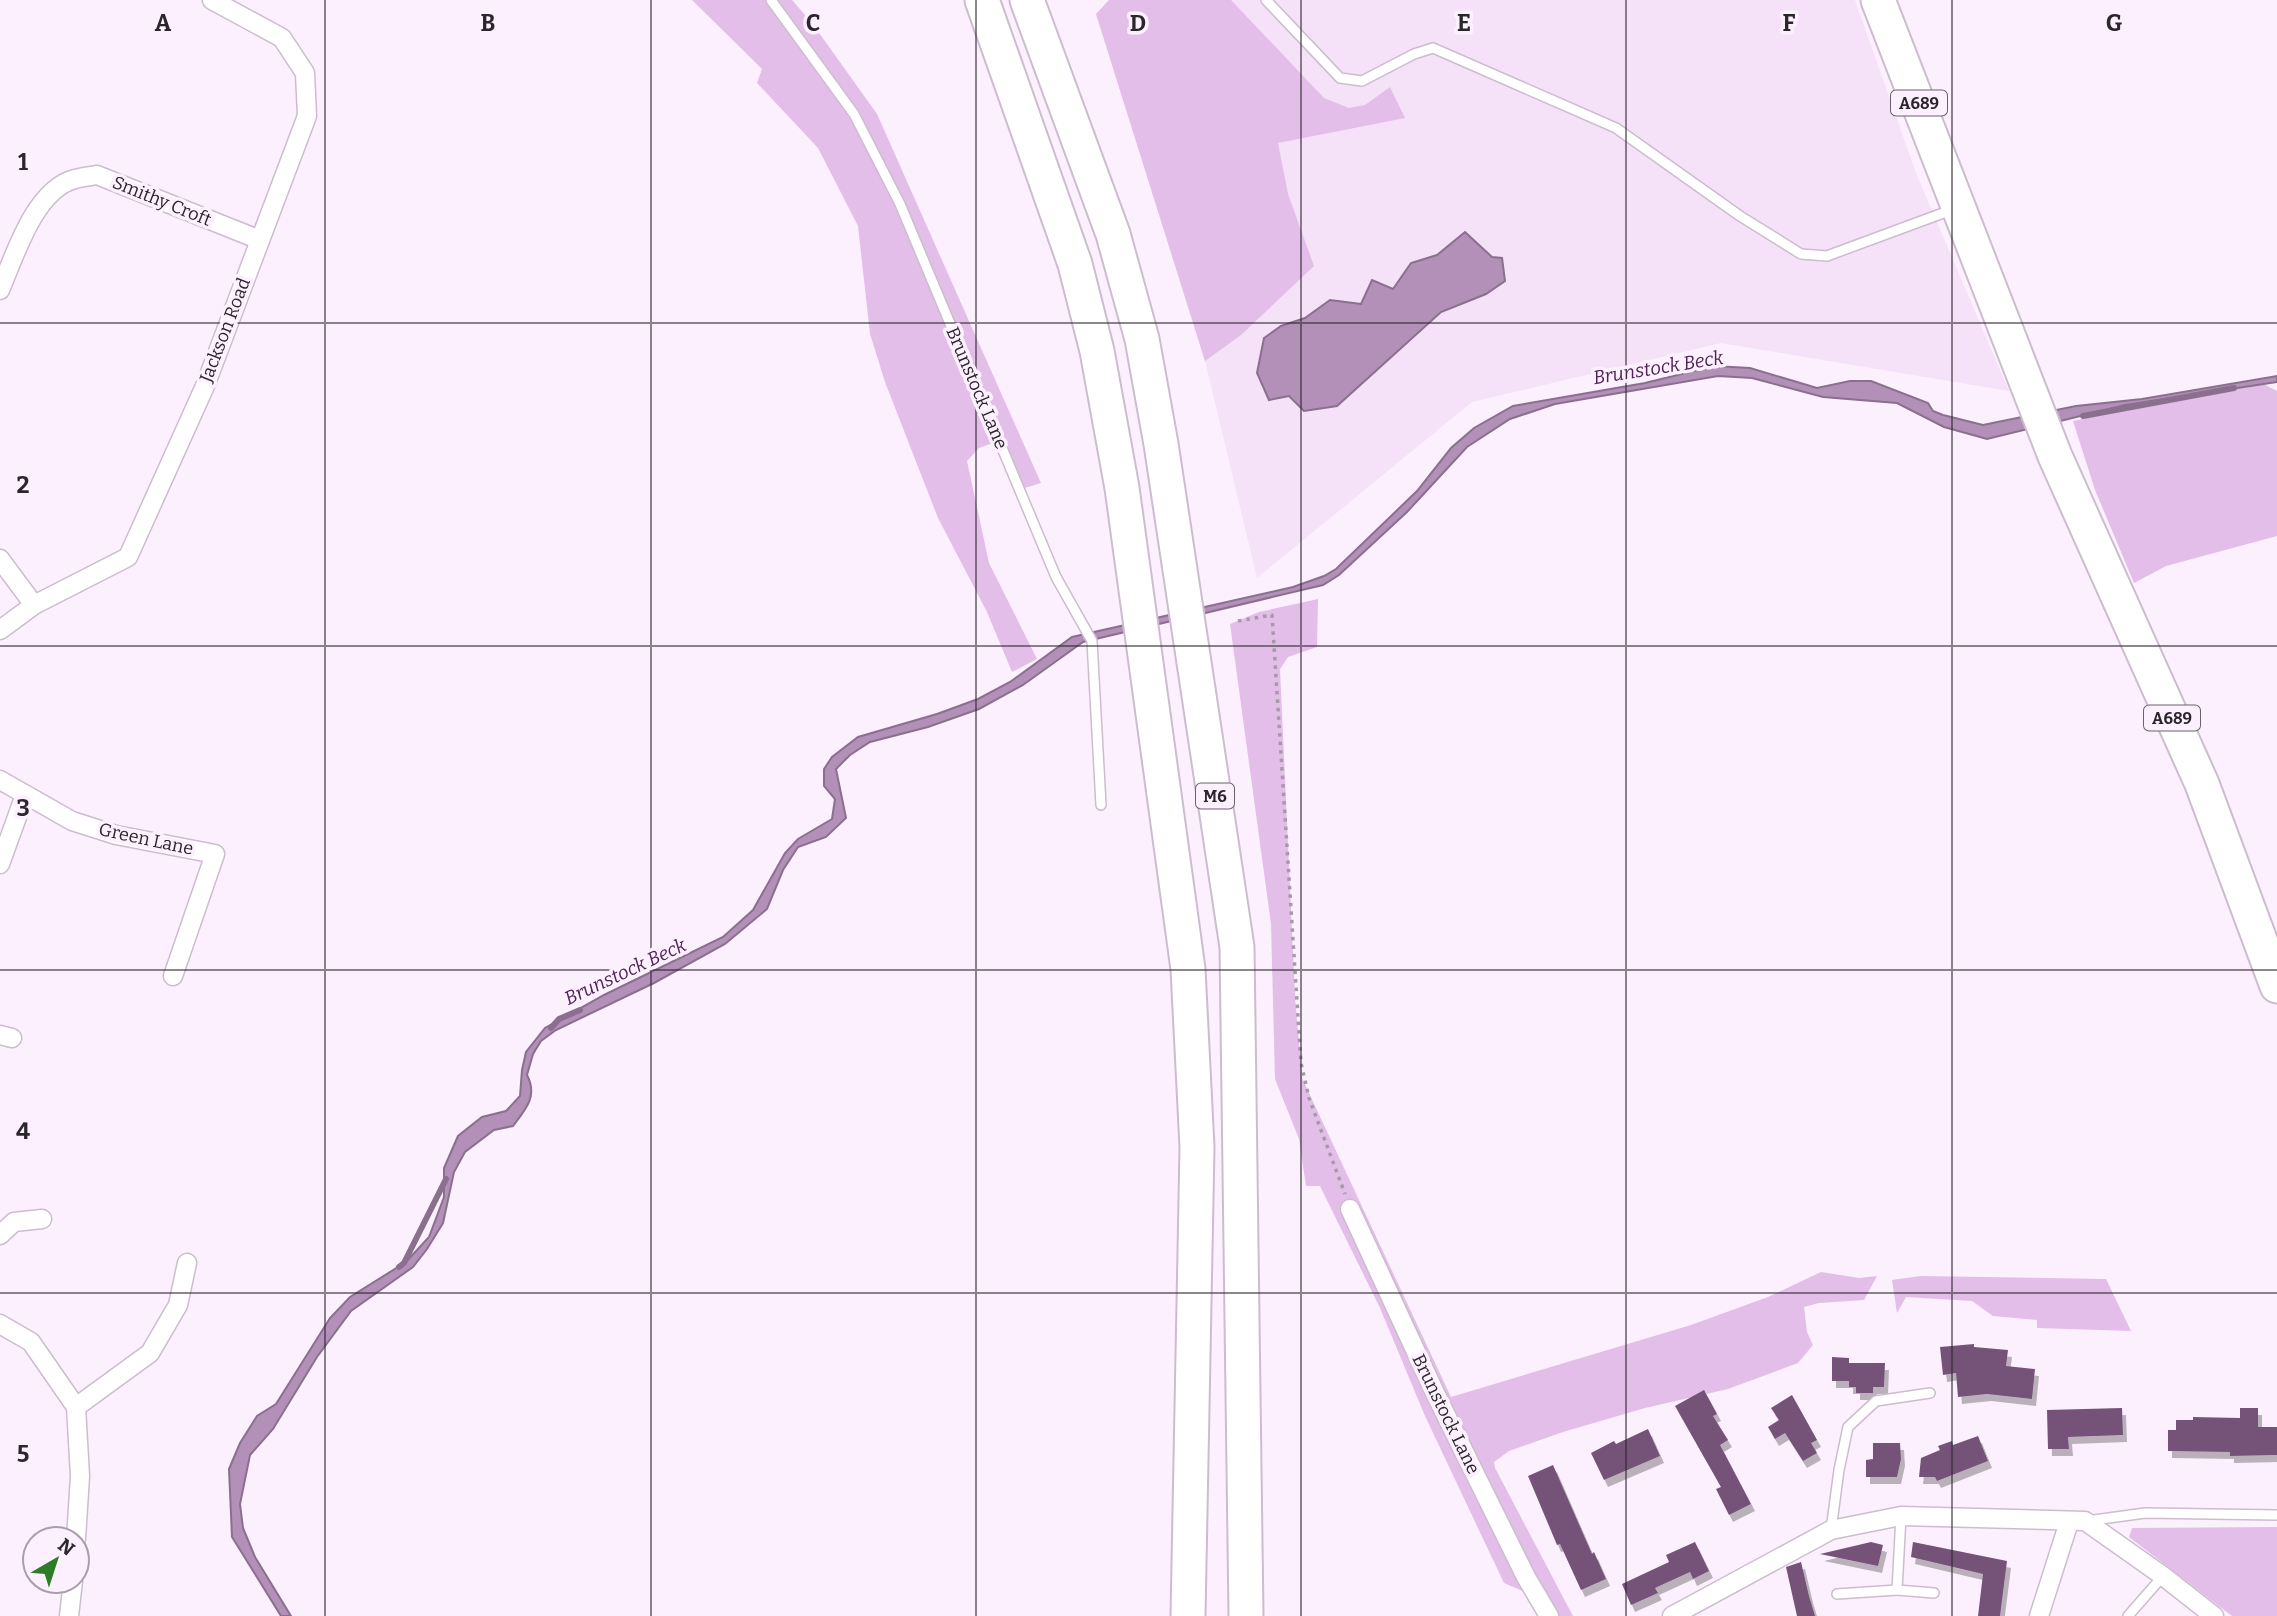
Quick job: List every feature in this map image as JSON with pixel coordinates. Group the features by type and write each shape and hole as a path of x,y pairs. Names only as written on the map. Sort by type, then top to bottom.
{"highway":[{"path":"982,0 1075,264 1097,351 1122,488 1188,969 1197,1147 1188,1616"},
{"name":"M6","path":"1027,0 1113,234 1142,339 1161,444 1237,947 1246,1616"},
{"name":"A689","path":"1878,0 2055,456 2202,784 2277,986"}],"street":[{"name":"Jackson Road","path":"0,630 34,605 128,557 205,386 307,116 305,73 282,38 212,0"},
{"name":"Smithy Croft","path":"0,290 33,215 53,191 73,179 97,175 260,240"},
{"path":"0,559 34,605"},
{"name":"Green Lane","path":"0,780 72,821 116,835 215,853 173,976"},
{"path":"0,864 25,795"},
{"name":"Brunstock Lane","path":"1350,1209 1441,1405 1526,1577 1549,1616"},
{"path":"0,1235 14,1222 42,1219"},
{"path":"76,1406 150,1353 178,1305 187,1263"},
{"path":"0,1324 31,1342 76,1406 80,1476 77,1525"},
{"path":"1672,1616 1831,1530 1901,1516 2077,1522 2163,1576 2214,1616"},
{"path":"2039,1616 2077,1522"},
{"path":"69,1616 71,1595"}],"lane":[{"name":"Brunstock Lane","path":"771,0 854,114 894,193 1056,577 1092,641 1101,805"},
{"path":"1266,0 1340,78 1362,81 1414,54 1433,48 1615,128 1740,216 1801,254 1827,256 1959,207"},
{"path":"1831,1530 1848,1427 1877,1401 1930,1393"},
{"path":"2077,1522 2146,1513 2277,1515"},
{"path":"1897,1590 1901,1516"},
{"path":"2128,1616 2163,1576"},
{"path":"1838,1594 1897,1590 1934,1593"}],"path":[{"path":"1238,621 1272,615 1301,1063 1309,1098 1350,1209"}],"shaded area":[{"path":"692,0 792,0 812,23 877,114 1041,483 1018,490 1001,440 979,448 967,461 989,563 1037,659 1012,672 987,612 938,518 885,382 870,334 858,226 818,148 757,83 762,69"},
{"path":"1109,0 1855,0 1916,173 2009,391 1721,343 1472,402 1257,578 1205,361 1096,14"},
{"path":"1109,0 1231,0 1324,98 1349,108 1365,105 1390,87 1405,118 1278,143 1288,194 1314,266 1241,335 1205,361 1096,14"},
{"path":"1465,232 1492,257 1502,258 1505,281 1486,294 1441,312 1337,406 1304,411 1289,396 1269,400 1257,373 1264,338 1281,326 1305,318 1330,300 1361,304 1372,280 1393,289 1411,263 1437,255"},
{"name":"Brunstock Beck","path":"1714,366 1750,368 1817,388 1850,381 1871,381 1928,403 1933,411 1943,415 1983,425 2076,406 2142,399 2277,376 2277,382 2125,405 1987,439 1944,427 1897,403 1823,397 1752,378 1718,376 1555,404 1510,419 1467,447 1407,512 1339,575 1323,585 1083,642 1023,685 979,709 928,727 870,742 850,755 836,769 846,818 826,837 798,847 783,870 767,909 725,944 654,983 556,1030 541,1041 533,1054 527,1075 531,1096 522,1114 513,1126 494,1130 465,1152 454,1172 443,1223 427,1249 413,1267 351,1311 317,1357 273,1429 250,1455 240,1504 243,1528 255,1557 291,1616 281,1616 232,1537 229,1469 240,1443 257,1416 276,1404 330,1318 350,1297 406,1262 429,1237 444,1197 444,1168 458,1136 482,1117 506,1111 520,1096 526,1052 545,1028 604,995 723,937 753,910 785,853 798,839 832,819 835,799 824,786 824,769 832,757 858,737 978,699 1010,682 1072,637 1293,587 1324,576 1336,569 1417,491 1451,448 1474,428 1513,406 1645,383"},
{"path":"2256,380 2277,391 2277,536 2166,566 2134,583 2095,490 2073,421"},
{"path":"1318,599 1317,647 1288,657 1280,669 1295,997 1302,1078 1451,1397 1691,1325 1768,1297 1821,1272 1859,1278 1877,1276 1864,1300 1819,1303 1804,1307 1807,1332 1813,1345 1798,1363 1728,1389 1645,1408 1563,1432 1509,1451 1494,1462 1573,1616 1540,1616 1525,1592 1504,1583 1425,1416 1380,1308 1320,1186 1306,1186 1299,1139 1275,1079 1271,924 1230,624 1259,612"},
{"path":"1920,1276 2106,1279 2131,1331 2037,1328 2037,1320 1993,1316 1972,1301 1906,1297 1897,1313 1892,1280"},
{"path":"2277,1527 2277,1616 2232,1616 2129,1537 2132,1528"}],"building":[{"path":"1974,1344 1974,1347 2008,1350 2006,1366 2035,1369 2032,1399 1987,1394 1958,1397 1956,1373 1943,1375 1940,1347"},
{"path":"1832,1357 1849,1358 1849,1363 1885,1363 1884,1387 1873,1387 1873,1393 1856,1393 1856,1387 1849,1387 1849,1381 1832,1381"},
{"path":"1704,1390 1717,1414 1713,1416 1728,1440 1720,1445 1751,1504 1729,1515 1716,1489 1721,1487 1675,1406"},
{"path":"1792,1395 1817,1440 1811,1443 1817,1453 1803,1461 1785,1433 1775,1439 1768,1427 1779,1420 1771,1408"},
{"path":"2122,1408 2123,1435 2068,1437 2069,1449 2048,1449 2047,1410"},
{"path":"2240,1408 2258,1408 2258,1427 2277,1427 2277,1455 2230,1456 2230,1452 2168,1451 2168,1430 2176,1430 2176,1420 2193,1420 2193,1417 2240,1418"},
{"path":"1648,1429 1660,1456 1604,1480 1591,1453 1614,1441 1616,1444"},
{"path":"1978,1436 1988,1461 1937,1481 1935,1477 1919,1477 1921,1458 1940,1450 1938,1446 1952,1441 1953,1445"},
{"path":"1873,1443 1900,1443 1901,1459 1897,1477 1866,1477 1866,1460 1873,1459"},
{"path":"1553,1465 1592,1554 1594,1552 1606,1579 1581,1590 1560,1544 1557,1545 1528,1476"},
{"path":"1695,1542 1709,1571 1693,1579 1690,1572 1655,1588 1658,1593 1631,1605 1622,1584 1669,1562 1666,1555"},
{"path":"1871,1542 1883,1545 1878,1566 1820,1554"},
{"path":"1913,1542 2007,1561 2000,1616 1978,1616 1983,1574 1911,1557"},
{"path":"1801,1562 1815,1616 1797,1616 1786,1567"}],"waterway":[{"name":"Brunstock Beck","path":"2083,416 2234,388"},
{"name":"Brunstock Beck","path":"551,1028 559,1019 580,1010"},
{"name":"Brunstock Beck","path":"399,1267 404,1263 446,1179"}]}
